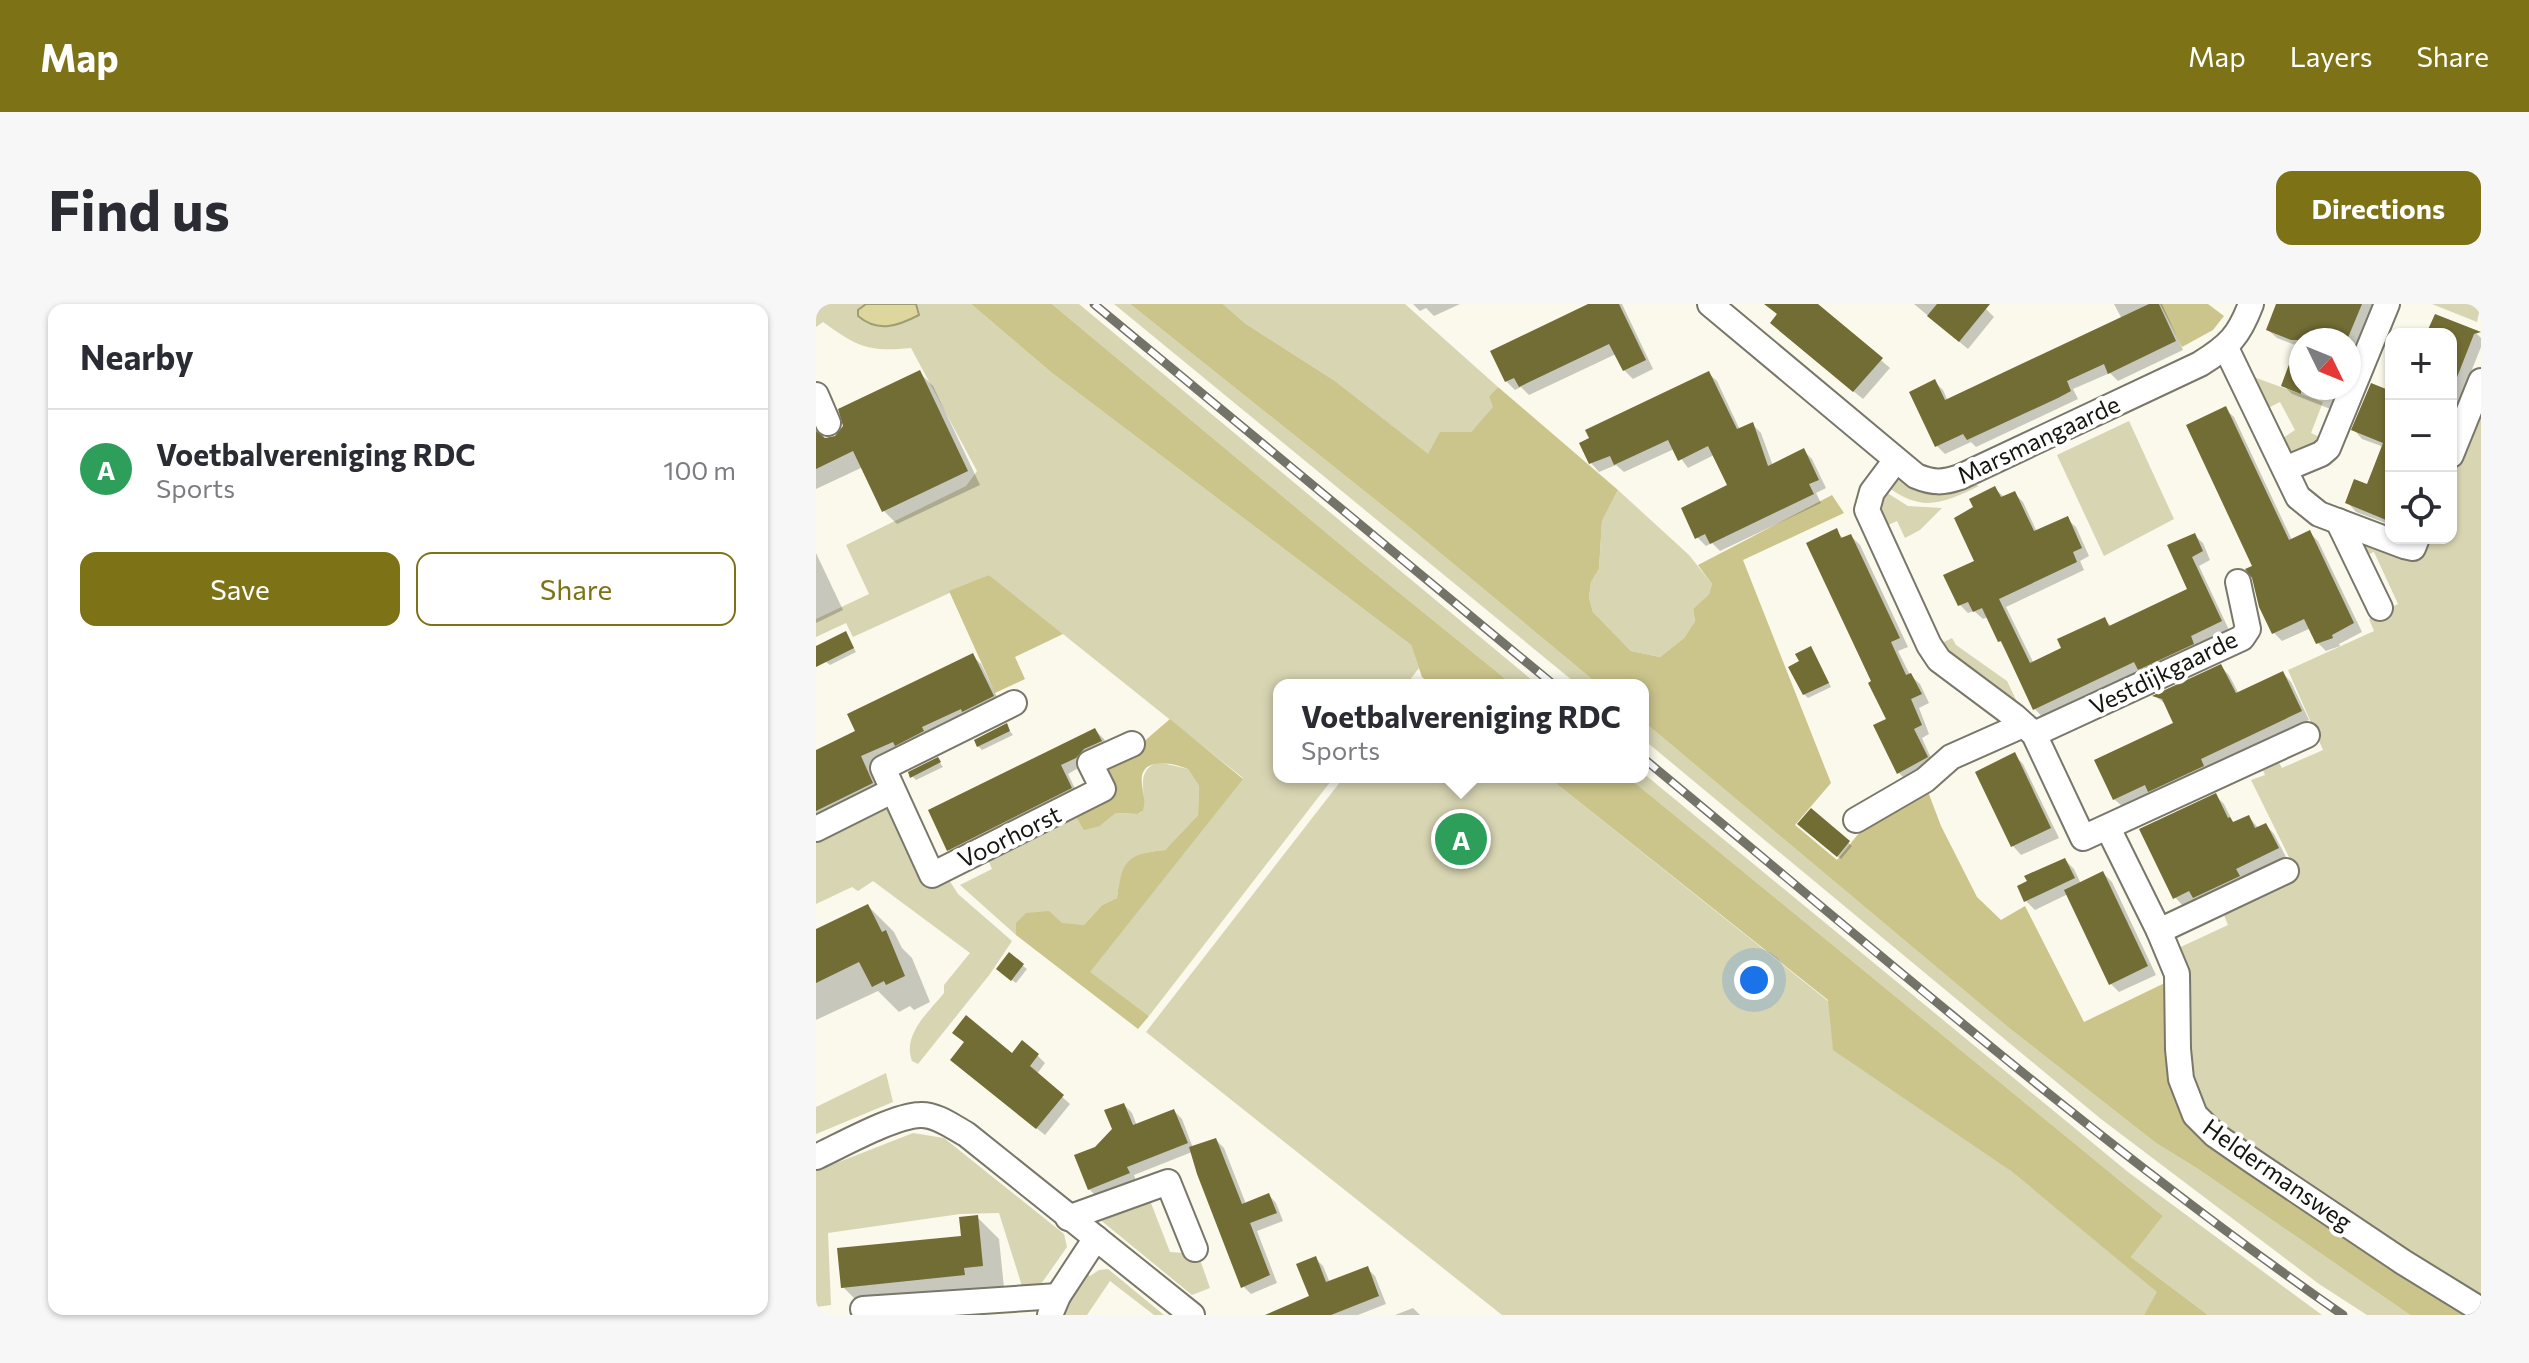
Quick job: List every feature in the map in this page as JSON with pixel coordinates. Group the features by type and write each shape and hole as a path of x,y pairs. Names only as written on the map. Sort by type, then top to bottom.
{"street":[{"name":"Marsmangaarde","path":"1710,304 1896,460 1916,476 1930,482 1944,483 1960,477 2186,371 2226,348"},
{"path":"2251,304 2243,325 2226,348 2298,497 2307,506 2338,521 2385,538"},
{"path":"2285,469 2328,448 2387,304"},
{"path":"2457,440 2481,381"},
{"path":"816,395 828,423"},
{"path":"1896,460 1872,492 1867,510 1929,645 1939,660 2028,730 2083,838 2307,735"},
{"path":"2338,521 2380,608"},
{"name":"Vestdijkgaarde","path":"1856,820 1925,780 1951,757 2028,730 2242,638 2248,629 2238,582"},
{"path":"816,829 892,791 883,768 1014,703"},
{"name":"Voorhorst","path":"892,791 932,875 1103,789 1090,763 1132,744"},
{"path":"2108,828 2159,931 2286,871"},
{"name":"Heldermansweg","path":"2159,931 2177,974 2181,1079 2195,1115 2227,1143 2403,1262 2481,1310"},
{"path":"816,1157 904,1119 921,1115 933,1117 966,1134 1192,1315"},
{"path":"1068,1218 1168,1182 1195,1249"},
{"path":"863,1309 1054,1305 1096,1238"}],"shaded area":[{"path":"816,304 971,304 1052,373 1411,645 1419,668 1411,679 1273,679 1273,783 1329,783 1149,1016 1089,972 1243,778 989,575 853,637 846,623 816,637 816,619 869,594 846,545 966,486 977,471 911,348 873,348 845,337 823,322 816,327"},
{"path":"866,304 916,304 919,315 896,325 873,325 858,316 858,310"},
{"path":"971,304 1052,304 1506,679 1424,679 1411,645 1052,373"},
{"path":"1052,304 1079,304 1531,679 1506,679"},
{"path":"1114,304 1130,304 1403,522 1592,679 1571,679"},
{"path":"1130,304 1223,304 1246,324 1335,381 1428,454 1440,432 1471,432 1493,407 1489,396 1498,387 1618,490 1602,521 1599,569 1591,582 1589,598 1593,612 1631,651 1660,657 1684,638 1695,621 1693,609 1709,594 1712,584 1698,565 1832,495 1844,513 1743,560 1831,783 1795,825 1837,860 1873,816 1927,789 1941,826 1977,897 2001,920 2025,906 2084,1022 2173,979 2192,1116 2476,1315 2410,1315 2156,1143 2009,1028 1649,726 1649,679 1592,679 1403,522"},
{"path":"1223,304 1405,304 1498,387 1489,396 1494,407 1471,432 1428,455 1335,381 1246,324"},
{"path":"2160,304 2208,304 2224,316 2213,330 2182,347"},
{"path":"2432,304 2481,304 2477,322"},
{"path":"2248,375 2289,390 2289,400 2323,402 2311,433 2324,439 2296,453 2287,449 2280,440 2295,430 2280,402 2266,409"},
{"path":"2481,401 2481,1302 2219,1131 2198,1104 2188,1068 2172,951 2228,925 2222,910 2291,861 2251,780 2265,775 2262,768 2278,761 2282,768 2323,750 2288,670 2374,631 2369,619 2398,604 2374,552 2362,557 2359,542 2457,544 2457,461"},
{"path":"2129,421 2174,519 2104,556 2057,455"},
{"path":"1907,479 1979,486 1944,501 1923,503 1888,487 1892,481"},
{"path":"1618,490 1689,555 1712,584 1709,594 1693,609 1695,621 1684,638 1660,657 1631,651 1593,612 1589,598 1591,582 1599,569 1602,521"},
{"path":"1884,491 1908,506 1942,508 1920,530 1905,538 1897,521 1884,527 1879,503"},
{"path":"989,575 1063,634 1015,657 1025,679 995,693 949,591"},
{"path":"1952,638 1956,645 2007,681 2021,710 1954,661 1940,644"},
{"path":"1170,719 1243,779 1090,972 1149,1016 1138,1029 1016,935 1016,923 1026,913 1049,911 1062,923 1084,925 1102,905 1117,898 1121,875 1128,862 1142,854 1165,850 1198,815 1199,786 1188,769 1158,763 1145,769 1142,775 1143,811 1138,814 1116,813 1100,826 1084,830 1075,815 1116,794 1103,766 1134,750"},
{"path":"1649,726 2009,1028 2156,1143 2410,1315 2367,1315 2319,1284 2101,1119 1649,744"},
{"path":"1158,762 1188,769 1199,786 1198,815 1165,850 1143,854 1129,862 1121,876 1117,898 1102,905 1084,925 1016,923 1016,935 960,885 992,869 987,857 1075,815 1100,826 1116,813 1139,814 1143,811 1144,776"},
{"path":"1649,778 2128,1172 2322,1315 2208,1315 2131,1257 2163,1216 1635,783 1649,783"},
{"path":"1339,783 1556,783 1828,1001 2011,1171 2158,1292 2144,1315 1502,1315 1146,1032"},
{"path":"1556,783 1635,783 2163,1216 2131,1257 2208,1315 2144,1315 2157,1292 2011,1171 1833,1050 1828,1000"},
{"path":"885,804 916,863 947,877 958,894 1012,941 990,974 918,1064 912,1061 910,1051 914,1033 944,993 944,985 970,953 873,881 858,891 852,887 816,904 816,837"},
{"path":"886,1073 893,1102 816,1134 816,1107"},
{"path":"913,1133 944,1138 1064,1234 1067,1247 1041,1284 1022,1286 999,1213 960,1214 828,1233 831,1305 816,1307 816,1171"},
{"path":"1149,1198 1170,1252 1198,1254 1210,1288 1192,1295 1098,1218"},
{"path":"1108,1269 1164,1315 1154,1315 1110,1281 1087,1315 1060,1315 1084,1271 1090,1276"}],"building":[{"path":"1588,304 1619,304 1646,360 1623,371 1609,344 1519,387 1514,378 1505,382 1490,351"},
{"path":"1764,304 1818,304 1883,358 1853,392 1770,323 1777,314"},
{"path":"1937,304 1990,304 1959,342 1927,316"},
{"path":"2149,304 2159,304 2176,341 2108,374 2104,364 2067,381 2071,391 2058,398 1967,440 1963,434 1935,447 1909,392 1935,379 1945,400"},
{"path":"2276,304 2362,304 2352,328 2289,328 2289,339 2266,330"},
{"path":"2435,314 2481,332 2474,334 2457,377 2457,328 2429,328"},
{"path":"2289,364 2289,389 2281,386"},
{"path":"920,370 968,471 882,512 853,451 816,469 816,431 825,438 835,436 843,426 838,409"},
{"path":"1709,371 1737,429 1753,422 1768,466 1804,448 1819,480 1809,484 1814,494 1710,544 1705,534 1695,539 1681,508 1727,485 1708,446 1678,461 1668,440 1614,465 1610,456 1589,464 1579,443 1589,438 1585,430"},
{"path":"2371,383 2385,389 2385,520 2345,503 2354,479 2367,484 2383,443 2351,430"},
{"path":"2226,406 2289,540 2310,530 2354,623 2332,635 2333,638 2316,644 2304,619 2272,634 2259,607 2252,578 2245,569 2252,566 2186,425"},
{"path":"1995,486 2001,497 2015,491 2034,531 2068,516 2082,548 2073,552 2077,562 1999,599 2030,663 2061,648 2057,639 2105,617 2109,626 2187,589 2167,545 2195,533 2203,551 2192,557 2222,621 2191,636 2194,644 2138,670 2134,662 2033,710 1982,608 1973,612 1968,602 1958,606 1943,575 1974,561 1954,518 1973,507 1969,499"},
{"path":"1837,528 1841,538 1851,534 1900,638 1891,642 1906,675 1911,673 1922,694 1911,699 1922,725 1914,729 1928,757 1897,774 1873,725 1886,719 1806,543"},
{"path":"846,631 854,648 816,667 816,646"},
{"path":"1811,646 1829,683 1803,695 1788,667 1799,661 1795,654"},
{"path":"973,653 994,696 922,727 924,731 895,746 893,742 861,756 873,783 816,811 816,750 855,731 847,714"},
{"path":"2221,664 2236,693 2283,671 2302,711 2201,759 2204,766 2148,792 2145,785 2113,800 2094,760 2173,723 2162,699 2152,696"},
{"path":"1007,723 1010,731 977,747 974,740"},
{"path":"1095,728 1102,741 1061,765 1072,788 947,851 928,810"},
{"path":"2015,752 2051,828 2011,847 1975,772"},
{"path":"938,757 941,762 910,778 908,772"},
{"path":"2216,793 2228,818 2233,822 2249,815 2255,828 2266,823 2279,848 2236,869 2240,876 2193,898 2189,891 2173,899 2139,829"},
{"path":"1811,808 1850,841 1837,857 1797,824"},
{"path":"2065,858 2075,878 2024,902 2017,886 2027,881 2024,876"},
{"path":"2103,871 2148,966 2109,985 2064,890"},
{"path":"868,904 882,932 886,930 905,976 886,985 884,981 872,987 859,962 816,983 816,929"},
{"path":"1009,952 1024,964 1011,981 996,969"},
{"path":"966,1015 1012,1053 1022,1040 1039,1054 1030,1066 1064,1095 1036,1129 950,1060 964,1042 952,1033"},
{"path":"1124,1103 1133,1125 1174,1109 1188,1143 1127,1167 1130,1173 1088,1190 1074,1155 1095,1147 1112,1129 1104,1110"},
{"path":"1216,1138 1242,1204 1269,1193 1277,1213 1250,1223 1270,1275 1241,1288 1189,1147"},
{"path":"978,1215 983,1266 964,1268 965,1275 841,1288 837,1248 961,1236 959,1217"},
{"path":"1316,1256 1326,1282 1368,1266 1379,1296 1331,1315 1265,1315 1309,1296 1296,1264"}],"railway":[{"path":"1094,304 1547,679"},
{"path":"1649,763 2074,1114 2252,1250 2343,1315"}],"place":[{"name":"Voetbalvereniging RDC","path":"1461,839"}]}
